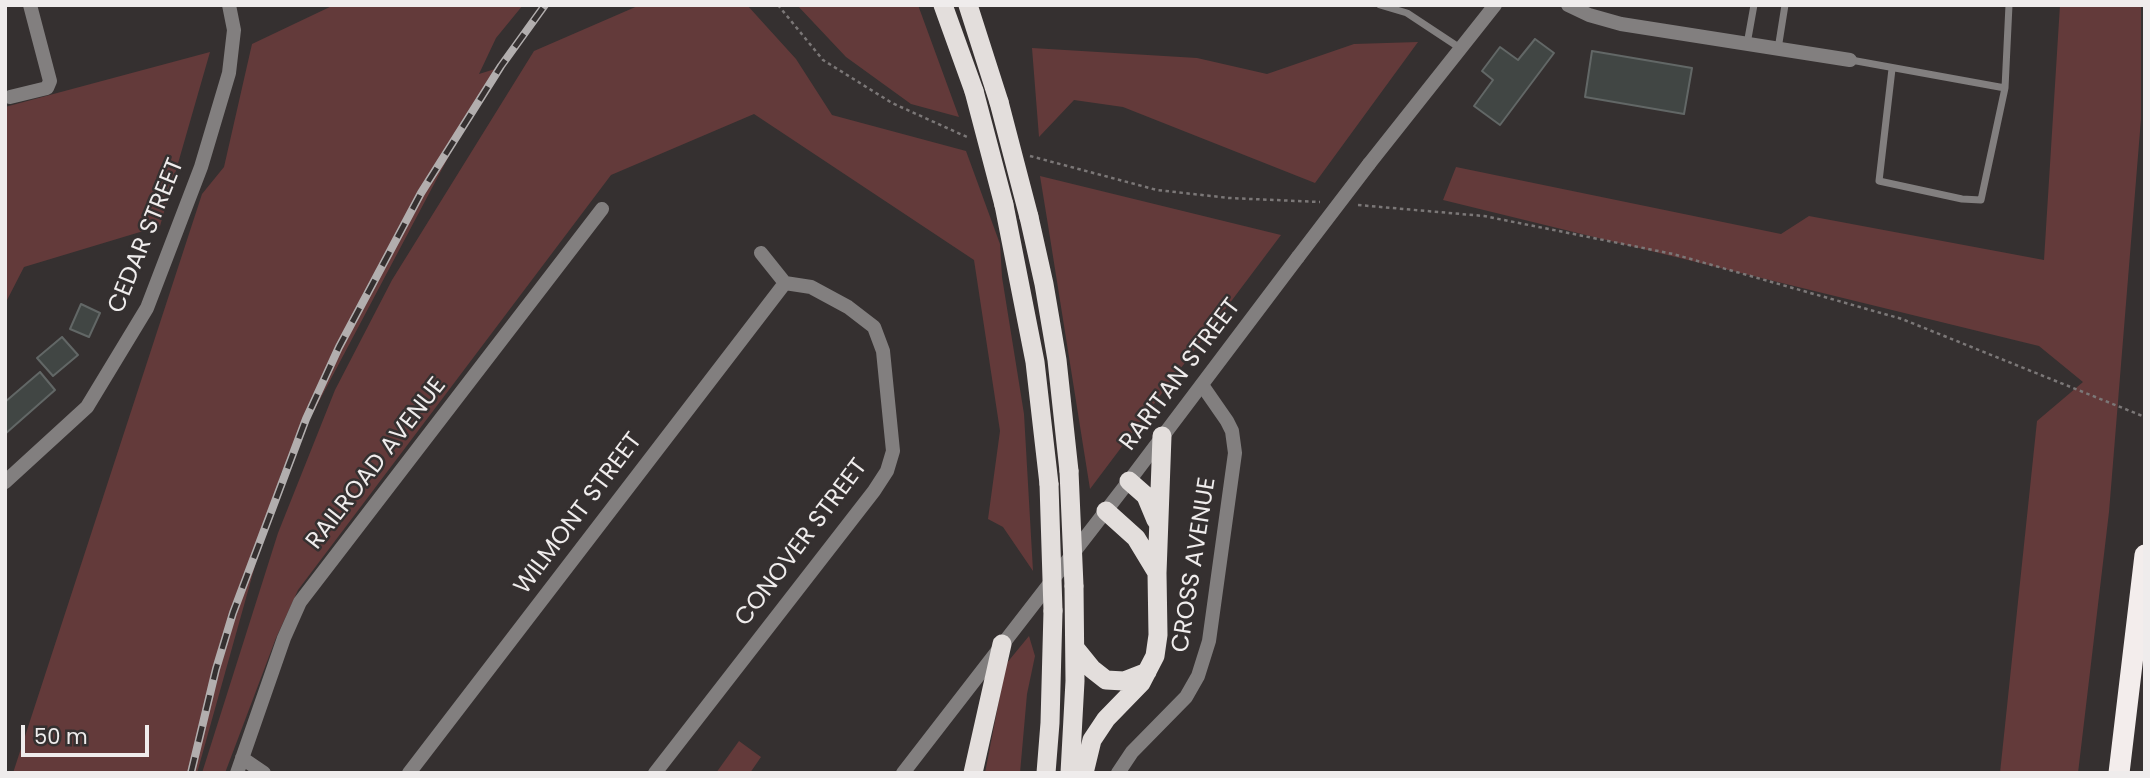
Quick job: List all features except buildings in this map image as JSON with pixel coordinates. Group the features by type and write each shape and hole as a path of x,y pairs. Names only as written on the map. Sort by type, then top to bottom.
{"highway":[{"path":"943,5 974,91 1004,205 1035,362 1049,484 1053,611 1046,773"},
{"path":"968,5 999,102 1030,216 1055,348 1069,471 1074,586 1075,648 1070,773"},
{"path":"1084,773 1089,749 1099,729 1148,672 1157,646 1162,436"},
{"path":"1129,481 1146,496 1159,528"},
{"path":"1106,511 1136,538 1157,573"},
{"path":"2119,773 2145,555"},
{"path":"973,773 1002,644"},
{"path":"1075,648 1092,669 1106,680 1124,681 1148,672"}],"street":[{"path":"10,97 47,88 50,81 30,5"},
{"name":"CEDAR STREET","path":"5,482 87,407 147,308 201,167 229,74 234,30 229,5"},
{"name":"RARITAN STREET","path":"903,773 1369,164 1495,5"},
{"path":"1568,5 1589,15 1621,24 1850,60"},
{"name":"RAILROAD AVENUE","path":"237,773 284,638 300,602 601,209"},
{"path":"761,253 785,283"},
{"name":"WILMONT STREET","path":"410,773 785,283"},
{"name":"CONOVER STREET","path":"654,773 874,491 887,471 893,451 883,351 874,327 848,307 811,287 785,283"},
{"name":"CROSS AVENUE","path":"1118,773 1132,752 1186,697 1198,676 1209,641 1235,453 1232,431 1202,385"},
{"path":"242,758 264,773"}],"lane":[{"path":"1380,5 1407,13 1460,48"},
{"path":"1747,45 1754,5"},
{"path":"1778,50 1785,5"},
{"path":"1892,69 1879,181 1962,199 1981,200 2005,88 2009,5"},
{"path":"1850,60 2005,88"}],"path":[{"path":"778,5 823,61 892,103 968,137"},
{"path":"1025,155 1157,190 1229,198 1321,202"},
{"path":"1347,204 1484,216 1673,254 1902,319 2145,417"}],"shaded area":[{"path":"334,5 523,5 496,38 479,74 495,69 281,473 197,773 13,773 202,194 224,167 252,44"},
{"path":"640,5 747,5 796,59 832,115 966,151 1000,244 1002,277 1024,414 1033,571 1003,527 988,519 1000,431 974,260 754,114 611,175 298,590 276,638 225,773 202,773 278,533 335,390 392,280 534,51"},
{"path":"797,5 918,5 959,117 911,104 846,57"},
{"path":"2060,5 2141,5 2141,119 2109,512 2078,773 2000,773 2037,421 2083,382 2039,346 1443,200 1456,167 1781,234 1809,216 2044,260"},
{"path":"1418,42 1315,183 1123,107 1074,100 1039,137 1032,48 1197,58 1267,74 1354,44"},
{"path":"210,52 160,226 24,267 5,304 5,107"},
{"path":"1040,176 1281,235 1090,489 1048,225"},
{"path":"1029,636 1035,656 1027,694 1020,773 985,773 1006,664"},
{"path":"739,741 761,757 750,773 716,773"}],"railway":[{"path":"191,773 216,669 233,613 306,419 339,347 421,193 501,66 545,5"}]}
